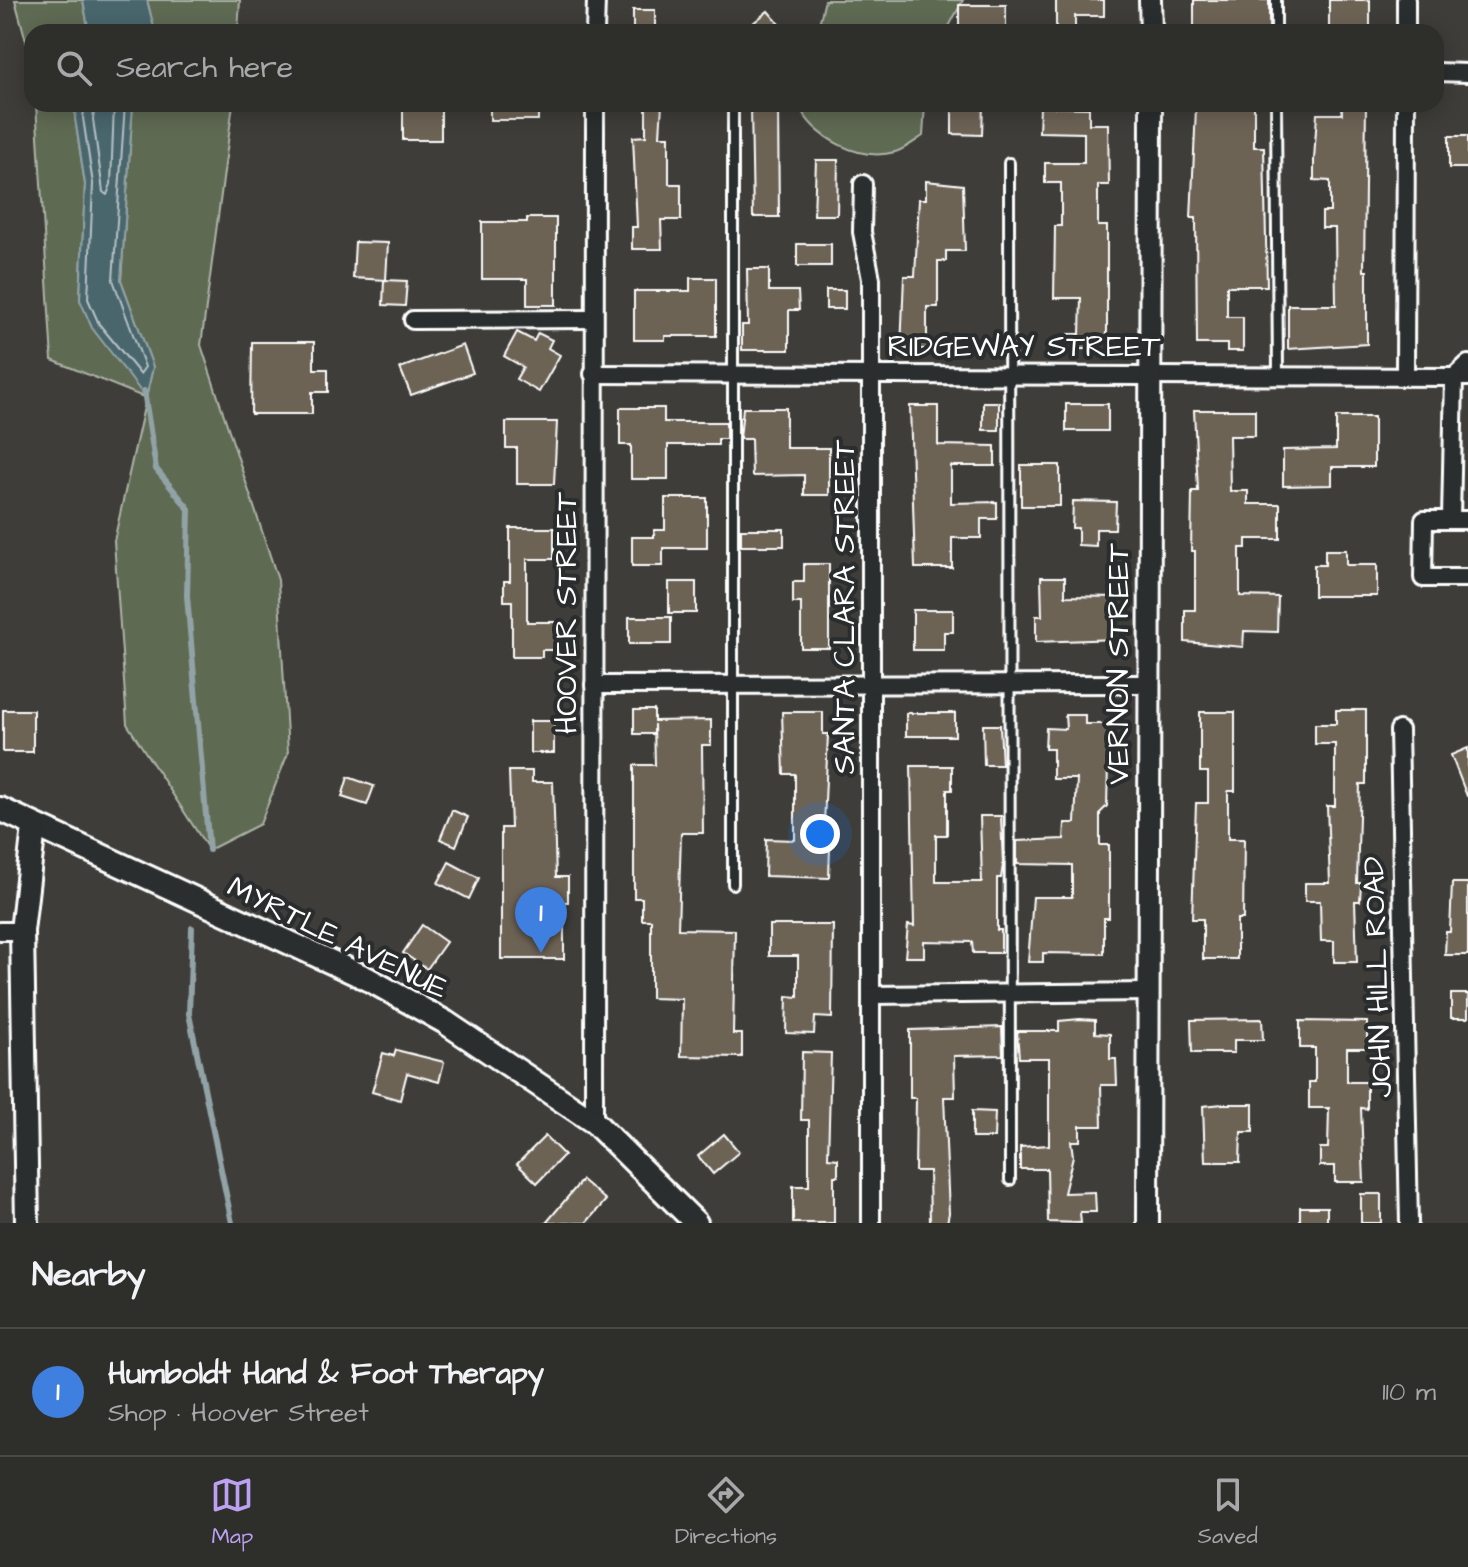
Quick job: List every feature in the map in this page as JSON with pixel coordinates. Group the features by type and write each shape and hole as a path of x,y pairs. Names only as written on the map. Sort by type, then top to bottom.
{"main road":[{"name":"MYRTLE AVENUE","path":"0,809 368,979 497,1054 594,1122 696,1223"},
{"path":"27,1223 11,931 34,827"}],"street":[{"path":"595,24 596,0"},
{"path":"1150,0 1151,24"},
{"path":"1406,0 1406,24"},
{"path":"1444,72 1468,73"},
{"name":"HOOVER STREET","path":"594,1122 595,112"},
{"name":"VERNON STREET","path":"1148,1223 1151,112"},
{"path":"1405,376 1406,112"},
{"name":"SANTA CLARA STREET","path":"863,184 862,232 871,279 872,374 871,1223"},
{"path":"413,320 594,319"},
{"path":"1468,364 1461,377 1460,519 1424,520 1423,578 1468,578"},
{"name":"RIDGEWAY STREET","path":"593,374 1461,377"},
{"path":"594,685 1148,684"},
{"name":"JOHN HILL ROAD","path":"1399,730 1409,1223"},
{"path":"872,995 1149,992"}],"lane":[{"path":"1276,0 1276,24"},
{"path":"733,112 733,884"},
{"path":"1276,112 1278,375"},
{"path":"1009,163 1010,1180"}],"green space":[{"path":"15,0 83,0 88,24 24,24 24,33"},
{"path":"147,0 240,0 238,24 153,24"},
{"path":"825,0 963,0 950,24 819,24"},
{"path":"36,112 76,112 85,184 80,300 146,397 153,367 121,280 132,112 232,112 201,345 278,580 288,753 260,824 209,850 127,724 114,541 146,398 52,360"},
{"path":"803,112 924,112 923,136 895,152 866,153 838,144 814,127"}],"water":[{"path":"83,0 147,0 153,24 88,24"},
{"path":"76,112 132,112 121,280 153,367 146,398 92,328 80,300 85,184"}],"building":[{"path":"1056,0 1104,0 1104,16 1075,16 1075,24 1056,24"},
{"path":"1194,0 1269,0 1269,24 1194,24"},
{"path":"1329,0 1370,0 1370,24 1329,24"},
{"path":"959,5 1006,5 1006,24 959,24"},
{"path":"633,10 655,10 655,24 633,24"},
{"path":"768,11 779,24 752,24"},
{"path":"403,112 441,112 441,140 403,140"},
{"path":"490,112 538,112 538,120 490,120"},
{"path":"646,112 662,112 660,136 669,136 669,184 681,184 681,220 661,220 662,249 632,249 632,227 637,227 633,137 646,136"},
{"path":"751,112 778,112 779,217 753,217"},
{"path":"952,112 983,112 982,135 952,134"},
{"path":"1040,112 1089,112 1089,124 1108,124 1109,185 1098,185 1098,226 1107,226 1107,343 1094,342 1093,349 1068,349 1069,334 1080,334 1081,298 1054,298 1055,226 1061,226 1061,183 1045,183 1045,163 1084,163 1084,133 1039,132"},
{"path":"1196,112 1254,112 1254,147 1264,147 1267,286 1227,286 1227,317 1243,317 1243,351 1227,351 1227,344 1197,344 1196,218 1191,218"},
{"path":"1366,112 1364,271 1367,271 1367,344 1288,349 1288,305 1336,305 1335,228 1322,228 1322,212 1330,212 1330,181 1314,180 1314,160 1317,114"},
{"path":"1449,136 1468,136 1468,168 1449,168"},
{"path":"816,160 838,160 837,215 814,215"},
{"path":"926,181 963,185 965,251 946,251 946,261 938,261 938,307 927,307 927,349 901,349 904,276 915,276 919,199 926,199"},
{"path":"527,218 556,218 556,305 527,305 527,279 482,279 482,222 527,222"},
{"path":"355,242 388,243 386,280 353,278"},
{"path":"797,244 831,244 831,266 797,266"},
{"path":"747,269 769,269 769,291 798,291 799,310 789,310 789,350 742,350 742,325 748,325"},
{"path":"690,278 716,278 716,336 665,336 665,340 634,340 634,291 690,291"},
{"path":"384,280 407,281 405,306 383,305"},
{"path":"826,290 845,290 845,309 826,309"},
{"path":"517,332 534,341 538,333 552,340 548,348 560,355 539,392 516,379 523,367 504,356"},
{"path":"252,342 314,342 314,369 328,369 328,392 312,392 312,414 251,414"},
{"path":"463,345 473,373 411,395 400,368"},
{"path":"983,402 999,402 999,430 983,430"},
{"path":"1066,404 1108,404 1108,431 1066,431"},
{"path":"910,406 938,406 938,445 995,446 995,466 951,466 951,503 997,502 997,519 981,519 981,538 952,538 952,568 915,568"},
{"path":"620,408 664,408 664,422 726,422 726,439 718,439 718,445 668,445 668,479 631,479 631,445 620,445"},
{"path":"743,408 786,408 786,448 829,448 829,495 804,495 804,475 752,476 751,439 740,439"},
{"path":"1194,410 1255,410 1255,436 1229,436 1230,491 1248,491 1248,504 1280,504 1280,539 1246,539 1246,548 1240,548 1240,596 1278,597 1277,632 1244,631 1243,647 1185,642 1185,610 1195,610 1195,551 1191,551 1192,491 1198,491"},
{"path":"1336,417 1374,417 1374,467 1332,467 1332,485 1283,486 1283,450 1336,449"},
{"path":"506,422 557,422 554,484 517,484 517,448 506,448"},
{"path":"1021,465 1060,465 1060,506 1021,506"},
{"path":"665,498 707,498 707,548 663,548 663,566 632,566 632,537 654,537 654,530 665,530"},
{"path":"1073,501 1116,502 1115,529 1096,529 1096,546 1078,545 1078,528 1072,528"},
{"path":"510,528 554,528 554,559 527,559 527,622 556,622 556,650 542,650 542,657 512,657 512,601 504,601 504,581 510,581"},
{"path":"741,529 784,529 784,546 741,546"},
{"path":"1325,550 1346,550 1346,565 1377,565 1377,596 1314,596 1314,565 1325,565"},
{"path":"804,564 829,564 829,648 801,648 801,603 793,603 793,582 804,582"},
{"path":"1041,577 1065,577 1065,596 1116,597 1116,639 1036,642 1036,616 1042,616"},
{"path":"669,582 696,582 696,613 669,613"},
{"path":"913,610 953,610 953,632 944,632 944,650 913,650"},
{"path":"629,617 671,617 671,644 629,644"},
{"path":"3,710 33,710 33,752 3,752"},
{"path":"634,710 654,710 654,721 711,720 711,745 702,745 703,833 681,833 678,929 735,930 733,1034 742,1034 742,1057 681,1056 682,999 651,998 651,920 642,920 642,898 634,898 634,765 655,765 654,724 654,734 634,734"},
{"path":"1336,710 1366,710 1366,784 1360,784 1357,883 1361,883 1360,901 1355,901 1357,962 1334,962 1334,941 1321,941 1320,901 1305,901 1305,883 1330,883 1327,806 1335,806 1335,744 1315,744 1315,724 1336,724"},
{"path":"782,712 823,712 823,734 828,734 823,847 830,847 829,878 765,876 766,839 795,840 795,774 784,774"},
{"path":"1200,712 1235,712 1235,791 1228,791 1228,839 1244,839 1243,919 1237,919 1237,959 1203,959 1203,919 1192,919 1196,803 1208,803 1208,772 1200,772"},
{"path":"906,713 955,713 955,736 906,736"},
{"path":"1065,715 1085,715 1085,724 1109,724 1107,806 1100,813 1100,845 1109,845 1109,918 1104,918 1104,954 1043,953 1043,962 1028,962 1033,897 1072,897 1072,865 1017,864 1017,841 1064,839 1065,823 1075,823 1077,779 1053,779 1053,749 1045,749 1046,728 1066,729"},
{"path":"530,721 554,721 554,753 530,753"},
{"path":"983,725 1000,725 1002,765 984,765"},
{"path":"1468,748 1468,796 1467,796 1451,755"},
{"path":"911,766 952,766 952,790 947,790 947,835 936,835 936,882 982,882 980,816 1001,816 1003,865 1001,878 997,878 997,930 1001,930 1001,953 973,953 972,942 924,941 924,957 905,957 908,925 914,926"},
{"path":"509,771 532,771 532,782 553,782 556,877 568,877 568,902 564,902 564,959 501,959 501,828 511,828"},
{"path":"348,777 374,786 367,805 342,797"},
{"path":"452,810 468,817 456,846 440,839"},
{"path":"449,862 479,878 469,899 438,883"},
{"path":"1452,883 1468,883 1468,955 1445,955 1446,932 1450,932"},
{"path":"422,925 446,942 427,969 403,953"},
{"path":"769,925 833,925 832,1018 815,1017 814,1034 786,1033 787,996 798,997 798,956 769,956"},
{"path":"1451,994 1468,994 1468,1018 1451,1018"},
{"path":"1262,1019 1263,1040 1234,1040 1234,1053 1192,1053 1191,1020"},
{"path":"1095,1020 1095,1033 1110,1034 1110,1059 1116,1059 1117,1085 1101,1085 1102,1126 1080,1126 1080,1141 1071,1141 1073,1156 1064,1193 1095,1192 1096,1212 1080,1212 1081,1223 1048,1222 1047,1169 1020,1169 1020,1147 1049,1145 1049,1058 1019,1058 1017,1031 1059,1031 1059,1021"},
{"path":"1300,1021 1367,1022 1367,1048 1347,1048 1347,1082 1367,1082 1367,1109 1361,1108 1364,1182 1335,1182 1335,1166 1320,1166 1320,1148 1328,1148 1329,1108 1309,1108 1309,1082 1315,1082 1315,1048 1300,1048"},
{"path":"1002,1027 1003,1055 954,1056 955,1097 944,1097 949,1213 947,1223 930,1223 929,1171 915,1171 916,1098 910,1098 910,1030"},
{"path":"396,1050 444,1062 439,1082 407,1073 400,1100 372,1092 383,1053 394,1056"},
{"path":"802,1052 831,1053 828,1158 838,1159 838,1176 834,1176 834,1223 793,1223 793,1186 809,1186 809,1120 801,1120"},
{"path":"1253,1104 1253,1132 1241,1132 1240,1162 1205,1162 1203,1106"},
{"path":"972,1111 995,1112 994,1138 972,1138"},
{"path":"724,1134 739,1152 713,1174 698,1156"},
{"path":"545,1136 564,1155 537,1183 517,1164"},
{"path":"582,1180 606,1200 586,1223 546,1223"},
{"path":"1361,1194 1381,1194 1381,1223 1361,1223"},
{"path":"1300,1207 1327,1207 1327,1223 1300,1223"}],"waterway":[{"path":"144,391 156,469 189,509 187,596 209,850"},
{"path":"192,928 189,1014 232,1223"}],"place":[{"name":"Humboldt Hand & Foot Therapy","path":"541,953"}]}
